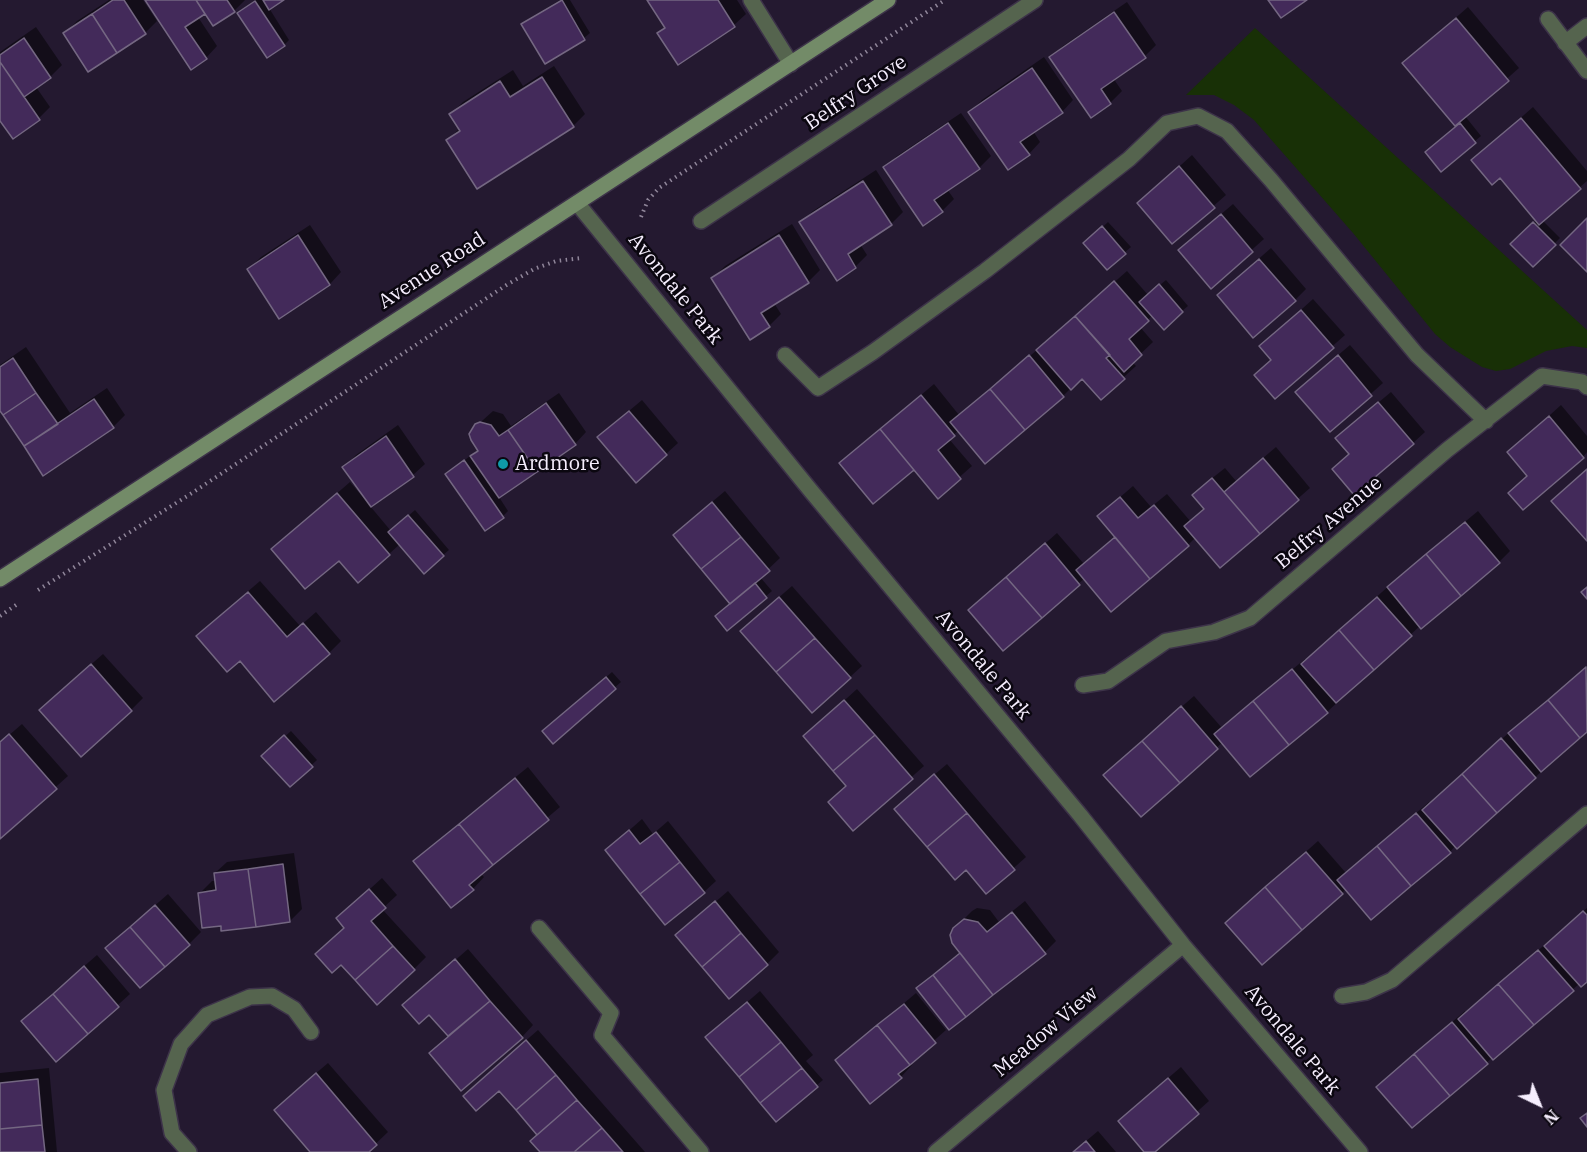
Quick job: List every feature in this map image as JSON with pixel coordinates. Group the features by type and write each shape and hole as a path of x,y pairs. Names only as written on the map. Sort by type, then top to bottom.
{"main road":[{"name":"Avenue Road","path":"1,577 888,0"}],"street":[{"path":"751,0 791,64"},
{"name":"Belfry Grove","path":"701,221 1035,0"},
{"path":"1548,19 1587,71"},
{"path":"1565,43 1587,26"},
{"path":"785,355 818,388 873,352 985,271 1129,159 1167,123 1198,116 1227,131 1271,180 1417,355 1486,421"},
{"name":"Avondale Park","path":"577,203 811,491 1080,814 1183,945 1360,1152"},
{"name":"Belfry Avenue","path":"1083,686 1108,681 1166,641 1214,632 1250,618 1447,450 1542,376 1582,382 1587,387"},
{"path":"1342,996 1366,992 1392,980 1587,814"},
{"path":"539,928 611,1013 602,1035 701,1152"},
{"name":"Meadow View","path":"936,1152 1183,945"},
{"path":"189,1152 172,1133 164,1090 181,1044 207,1015 250,997 272,996 294,1009 311,1032"}],"path":[{"path":"641,217 648,200 659,188 945,0"},
{"path":"36,592 192,493 508,284 534,269 556,261 582,258"},
{"path":"0,615 27,598"}],"green space":[{"path":"1255,28 1587,330 1587,348 1572,346 1546,351 1510,369 1496,371 1482,367 1450,347 1435,334 1353,233 1254,120 1234,105 1214,95 1186,95"}],"building":[{"path":"113,0 124,0 146,34 117,53 92,14"},
{"path":"145,0 196,0 205,14 185,27 207,59 191,70"},
{"path":"196,0 227,0 235,12 213,26"},
{"path":"263,0 284,0 269,10"},
{"path":"562,0 585,40 545,64 521,24"},
{"path":"647,0 718,0 735,27 678,65 657,33 665,28"},
{"path":"1268,0 1307,0 1281,18"},
{"path":"255,1 285,46 267,58 237,13"},
{"path":"1114,12 1146,58 1101,89 1111,104 1091,118 1049,57"},
{"path":"92,14 117,53 88,72 63,33"},
{"path":"1456,18 1509,81 1455,126 1402,63"},
{"path":"24,38 51,78 24,97 0,62 0,55"},
{"path":"0,62 40,120 13,139 0,121"},
{"path":"1032,68 1063,113 1020,142 1030,155 1008,170 968,112"},
{"path":"542,77 574,127 477,189 446,140 460,131 449,114 500,81 510,97"},
{"path":"1521,118 1581,189 1539,225 1500,178 1492,185 1471,160"},
{"path":"948,123 980,169 934,200 943,212 923,226 883,167"},
{"path":"1460,123 1476,143 1441,172 1425,152"},
{"path":"1179,166 1215,208 1172,244 1137,203"},
{"path":"863,181 892,225 848,254 856,268 837,281 799,222"},
{"path":"1221,214 1253,252 1211,289 1178,250"},
{"path":"1587,218 1587,272 1560,245"},
{"path":"1533,222 1556,245 1533,267 1510,244"},
{"path":"1102,226 1126,254 1107,270 1083,243"},
{"path":"298,235 330,285 279,319 247,269"},
{"path":"779,235 809,283 761,313 770,327 750,340 711,278"},
{"path":"1259,259 1296,301 1253,338 1217,295"},
{"path":"1114,281 1149,321 1129,339 1142,355 1124,372 1075,316"},
{"path":"1159,284 1183,312 1164,330 1139,302"},
{"path":"1301,310 1334,348 1275,399 1254,375 1271,360 1259,346"},
{"path":"1075,316 1110,355 1106,358 1125,379 1101,400 1082,379 1071,390 1036,350"},
{"path":"1029,355 1064,397 1025,430 990,389"},
{"path":"1338,355 1372,396 1330,432 1295,392"},
{"path":"13,358 36,393 3,415 0,411 0,367"},
{"path":"990,389 1025,430 985,464 950,422"},
{"path":"36,393 58,424 24,446 3,415"},
{"path":"921,395 955,436 938,450 961,479 938,499 880,429"},
{"path":"94,399 114,428 43,476 24,446"},
{"path":"1378,402 1414,444 1354,495 1332,469 1349,454 1335,438"},
{"path":"546,403 576,445 537,472 508,430"},
{"path":"629,411 667,455 636,483 597,437"},
{"path":"1549,416 1584,458 1523,510 1508,493 1527,476 1507,452"},
{"name":"Ardmore","path":"480,422 491,425 499,436 508,430 537,472 499,498 470,456 478,451 469,434 475,424"},
{"path":"880,429 914,470 873,504 839,463"},
{"path":"386,436 414,477 371,507 342,467"},
{"path":"1263,458 1299,500 1260,534 1224,492"},
{"path":"464,460 504,518 485,531 445,474"},
{"path":"1587,469 1587,541 1551,501"},
{"path":"1212,478 1260,534 1220,568 1184,526 1204,509 1192,495"},
{"path":"337,493 390,555 358,583 339,561 305,589 271,549"},
{"path":"1120,497 1138,518 1154,505 1189,546 1150,579 1097,516"},
{"path":"712,502 741,537 701,569 673,535"},
{"path":"408,515 444,556 424,574 388,532"},
{"path":"1465,522 1500,563 1461,596 1426,554"},
{"path":"741,537 770,571 730,604 701,569"},
{"path":"1115,537 1150,579 1111,612 1076,570"},
{"path":"1045,543 1080,585 1042,618 1006,577"},
{"path":"1426,554 1461,596 1421,629 1387,587"},
{"path":"1006,577 1042,618 1003,651 968,610"},
{"path":"755,583 767,598 727,631 715,616"},
{"path":"1587,587 1587,599 1581,592"},
{"path":"248,592 287,637 303,623 330,654 274,702 240,661 227,672 196,636"},
{"path":"779,597 815,638 776,672 740,631"},
{"path":"1377,597 1412,636 1374,670 1339,630"},
{"path":"1339,630 1374,670 1336,703 1301,664"},
{"path":"815,638 851,678 812,713 776,672"},
{"path":"91,664 132,711 81,757 39,710"},
{"path":"1586,667 1587,732 1580,738 1548,700"},
{"path":"1292,669 1328,713 1289,745 1253,701"},
{"path":"606,677 616,689 553,744 542,731"},
{"path":"844,700 875,735 833,771 803,736"},
{"path":"1548,700 1580,738 1541,772 1508,733"},
{"path":"1253,701 1289,745 1250,777 1214,734"},
{"path":"1181,706 1218,749 1180,783 1142,741"},
{"path":"9,734 57,789 0,839 0,742"},
{"path":"284,735 313,767 290,787 261,756"},
{"path":"875,735 913,779 853,831 828,802 846,786 833,771"},
{"path":"1501,738 1536,778 1497,813 1462,774"},
{"path":"1142,741 1180,783 1141,817 1103,775"},
{"path":"934,774 967,813 927,847 894,809"},
{"path":"1462,774 1497,813 1457,849 1422,810"},
{"path":"515,778 549,820 493,865 459,824"},
{"path":"967,813 1015,870 986,894 966,870 955,880 927,847"},
{"path":"1416,813 1451,853 1411,886 1377,846"},
{"path":"459,824 493,865 469,885 474,890 451,908 413,861"},
{"path":"629,830 640,844 656,832 680,862 640,894 605,850"},
{"path":"1377,846 1411,886 1371,920 1337,880"},
{"path":"1306,852 1343,894 1302,930 1265,887"},
{"path":"680,862 705,893 665,925 640,894"},
{"path":"283,864 290,922 256,927 248,869"},
{"path":"248,869 256,927 221,931 221,926 202,928 198,893 216,890 214,873"},
{"path":"1265,887 1302,930 1262,965 1225,923"},
{"path":"369,889 386,908 371,921 393,946 355,980 341,965 332,973 315,954 344,928 336,918"},
{"path":"715,901 741,933 702,967 675,935"},
{"path":"155,905 190,945 165,967 130,927"},
{"path":"1583,911 1587,915 1587,982 1581,987 1544,946"},
{"path":"1012,912 1046,954 993,995 952,943 950,935 953,928 964,919 978,922 987,932"},
{"path":"130,927 165,967 140,988 105,948"},
{"path":"741,933 768,965 729,999 702,967"},
{"path":"393,946 415,970 377,1005 355,980"},
{"path":"1538,950 1574,991 1534,1025 1498,984"},
{"path":"960,953 993,995 966,1017 933,975"},
{"path":"455,959 490,1001 448,1036 429,1015 419,1024 402,1005"},
{"path":"84,966 119,1007 88,1034 53,994"},
{"path":"933,975 966,1017 949,1030 916,988"},
{"path":"1498,984 1534,1025 1493,1060 1458,1019"},
{"path":"53,994 88,1034 56,1062 21,1021"},
{"path":"490,1001 523,1038 461,1091 429,1053"},
{"path":"747,1002 781,1042 739,1077 705,1037"},
{"path":"904,1004 936,1043 910,1065 877,1025"},
{"path":"1452,1022 1488,1064 1450,1096 1414,1054"},
{"path":"877,1025 910,1065 898,1074 902,1078 870,1104 835,1060"},
{"path":"526,1040 556,1075 516,1110 499,1091 476,1111 463,1096"},
{"path":"781,1042 802,1068 760,1103 739,1077"},
{"path":"1414,1054 1450,1096 1412,1128 1376,1087"},
{"path":"802,1068 818,1087 776,1122 760,1103"},
{"path":"316,1073 377,1145 369,1152 310,1152 274,1110"},
{"path":"556,1075 577,1100 537,1135 516,1110"},
{"path":"1168,1078 1199,1114 1155,1152 1144,1152 1118,1121"},
{"path":"38,1079 42,1125 0,1129 0,1083"},
{"path":"577,1100 602,1128 574,1152 540,1152 530,1141"},
{"path":"1587,1113 1587,1127 1580,1118"},
{"path":"42,1125 45,1152 0,1152 0,1129"},
{"path":"602,1128 623,1152 574,1152"},
{"path":"1086,1141 1095,1152 1073,1152"}],"place":[{"name":"Ardmore","path":"503,464"}]}
